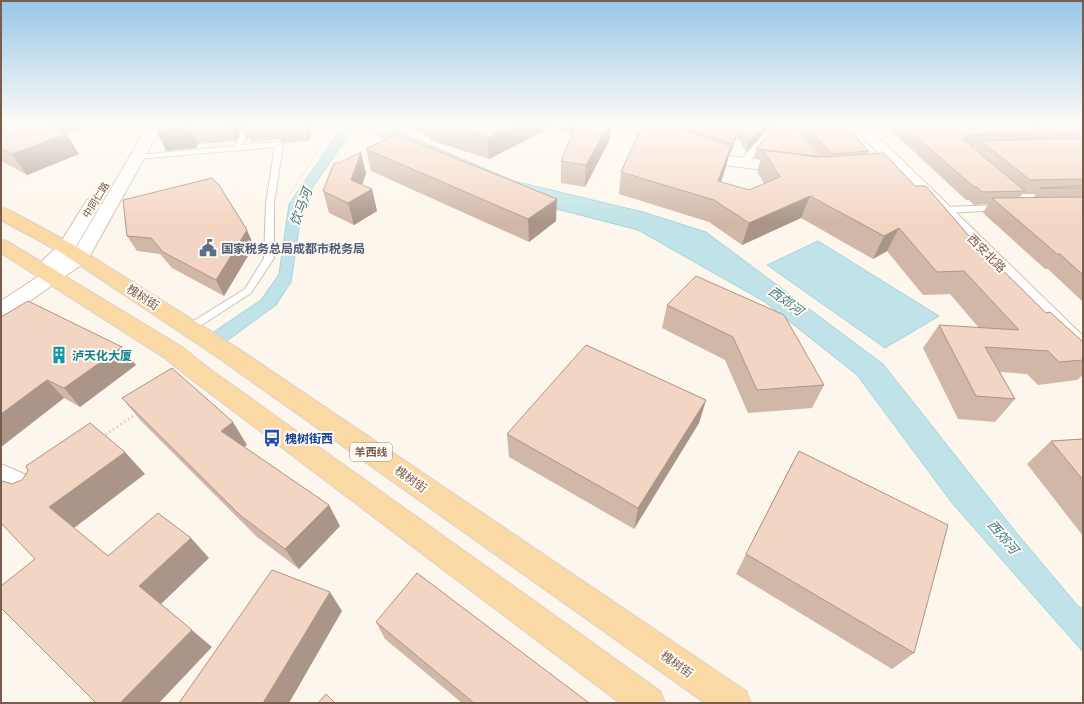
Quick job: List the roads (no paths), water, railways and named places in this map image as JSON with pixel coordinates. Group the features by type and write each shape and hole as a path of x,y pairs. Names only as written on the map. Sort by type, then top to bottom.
{"main road":[{"name":"槐树街","path":"1,213 73,252 191,328 734,703"},
{"path":"1,245 174,353 199,373 648,703"}],"street":[{"name":"中同仁路","path":"73,252 125,157"},
{"path":"1,311 73,252 137,157"},
{"path":"716,157 724,160 743,163 802,170"},
{"name":"西安北路","path":"891,157 1083,349"},
{"path":"877,167 899,165"},
{"path":"1,296 47,273"},
{"path":"1,475 37,492"}],"lane":[{"path":"191,328 248,291 269,258 270,203 277,157"},
{"path":"743,163 748,157"},
{"path":"944,210 1013,208"}],"water":[{"name":"饮马河","path":"321,157 334,157 303,201 291,282 276,305 224,343 209,335 261,300 279,274 289,204"},
{"name":"西郊河","path":"419,157 458,157 514,181 643,212 706,232 883,364 1015,531 1078,606 1083,609 1083,652 952,503 857,375 765,302 638,230 541,205 444,170"},
{"path":"818,241 939,316 885,348 767,265"}],"place":[{"name":"国家税务总局成都市税务局","path":"208,248"},
{"name":"泸天化大厦","path":"59,355"},
{"name":"槐树街西","path":"272,438"}]}
